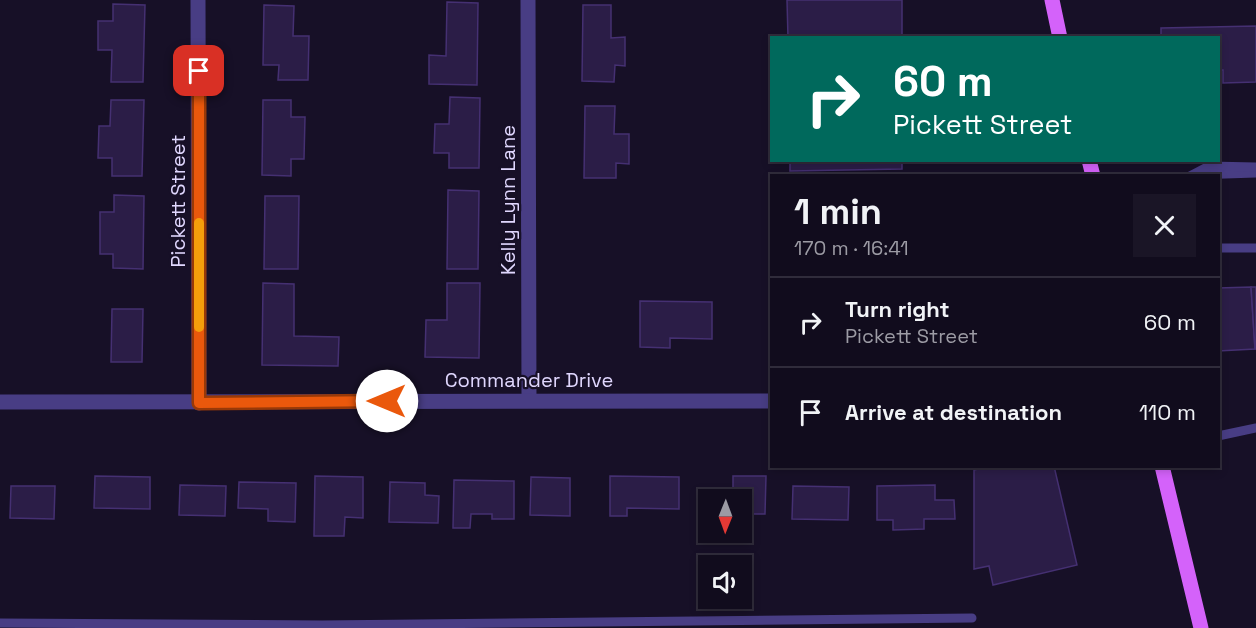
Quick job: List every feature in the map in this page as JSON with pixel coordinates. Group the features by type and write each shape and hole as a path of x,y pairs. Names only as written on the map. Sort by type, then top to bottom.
{"main road":[{"path":"1052,0 1060,36"},
{"path":"1162,468 1202,628"}],"street":[{"name":"Pickett Street","path":"198,0 199,403"},
{"name":"Kelly Lynn Lane","path":"528,0 529,400"},
{"name":"Commander Drive","path":"0,402 770,401"}],"lane":[{"path":"1193,174 1209,166 1256,167"},
{"path":"1220,175 1256,174"},
{"path":"1220,248 1256,248"},
{"path":"1220,436 1256,428"},
{"path":"0,623 334,625 972,618"}],"building":[{"path":"787,0 902,0 902,36 788,36"},
{"path":"447,2 478,3 477,85 429,84 429,55 446,56"},
{"path":"113,4 145,5 143,82 111,82 112,50 98,50 98,21 113,21"},
{"path":"264,5 294,6 293,36 309,36 308,80 278,80 279,65 263,65"},
{"path":"583,5 611,5 611,38 625,37 625,66 615,65 614,82 582,81"},
{"path":"1256,26 1256,82 1223,83 1223,70 1220,70 1220,36 1161,36 1161,28"},
{"path":"450,97 480,98 479,168 449,168 449,153 434,153 435,124 449,124"},
{"path":"111,100 144,100 142,176 112,176 112,158 98,158 99,126 110,126"},
{"path":"263,100 291,100 291,117 305,117 304,159 291,159 291,176 262,175"},
{"path":"585,106 615,106 614,134 629,134 629,164 616,163 616,178 584,178"},
{"path":"790,162 902,162 902,169 790,171"},
{"path":"448,190 479,191 478,269 447,269"},
{"path":"114,195 144,196 143,269 113,268 113,254 100,254 100,212 114,212"},
{"path":"265,196 299,196 298,269 264,269"},
{"path":"263,283 294,284 294,336 339,337 338,366 262,365"},
{"path":"447,283 480,283 479,358 425,357 426,320 447,320"},
{"path":"1251,287 1255,349 1220,351 1220,288"},
{"path":"1251,287 1256,287 1256,349 1255,349"},
{"path":"640,301 712,302 712,339 670,338 670,348 640,347"},
{"path":"112,309 143,309 142,362 111,362"},
{"path":"982,468 1054,468 1077,565 993,585 989,566 974,569 974,470"},
{"path":"95,476 150,477 150,509 94,508"},
{"path":"315,476 363,477 363,518 345,517 344,536 314,536"},
{"path":"610,476 679,477 679,509 627,508 627,516 610,516"},
{"path":"733,476 766,476 765,514 752,514 752,489 733,489"},
{"path":"531,477 570,478 570,516 530,515"},
{"path":"454,480 514,481 514,519 492,519 492,514 471,514 470,528 453,528"},
{"path":"239,482 296,483 295,522 268,521 268,509 238,508"},
{"path":"390,482 425,483 425,495 439,496 438,523 389,522"},
{"path":"180,485 226,486 225,516 179,515"},
{"path":"935,485 935,500 954,500 955,519 924,519 924,529 893,530 893,520 877,520 877,486"},
{"path":"11,486 55,486 54,519 10,518"},
{"path":"793,486 849,487 848,520 792,519"}],"slow traffic":[{"path":"199,223 199,327"}],"route":[{"path":"199,71 199,403 387,401"}]}
